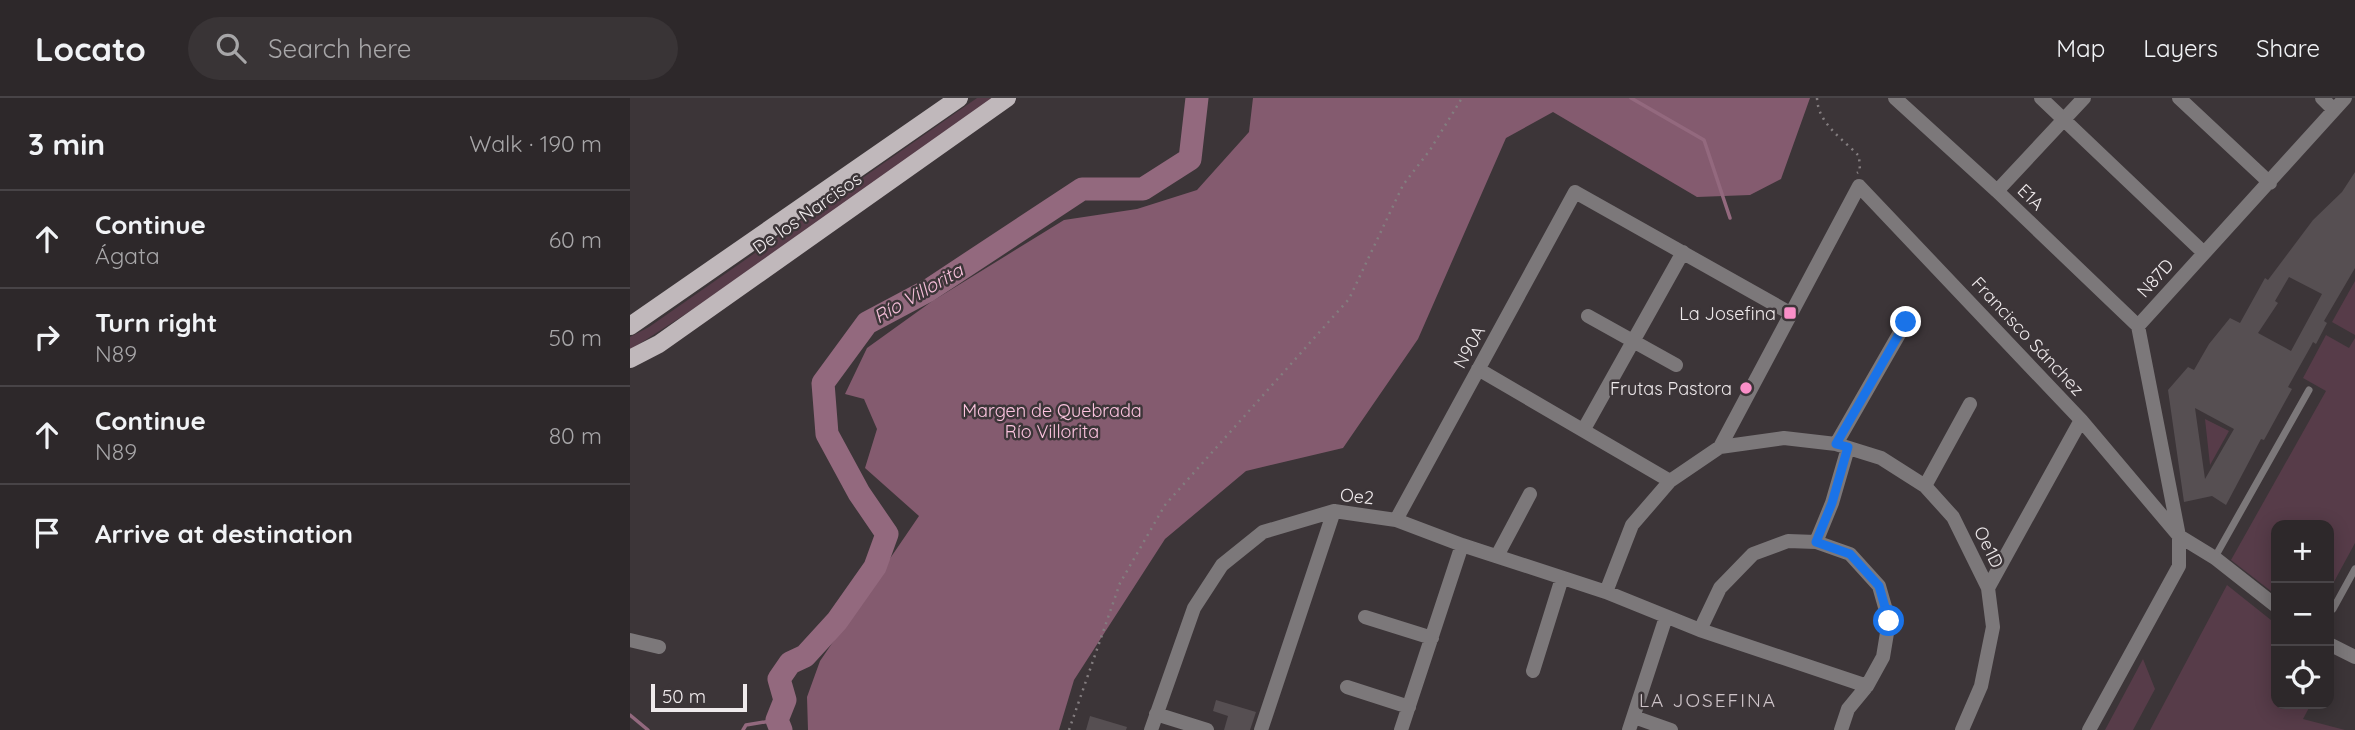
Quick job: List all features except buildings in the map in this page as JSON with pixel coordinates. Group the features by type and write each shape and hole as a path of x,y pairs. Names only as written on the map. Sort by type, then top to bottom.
{"main road":[{"name":"De los Narcisos","path":"630,326 959,98"},
{"name":"De los Narcisos","path":"630,359 659,344 1007,98"}],"street":[{"name":"E1A","path":"1895,98 2138,326"},
{"path":"2041,98 2204,253"},
{"path":"1997,191 2084,98"},
{"path":"2179,98 2270,183"},
{"path":"2322,98 2334,110"},
{"name":"N87D","path":"2089,730 2179,566 2179,536 2138,326 2345,98"},
{"path":"1606,592 1632,525 1670,481 1720,447 1859,186"},
{"name":"Francisco Sánchez","path":"1859,186 2081,420 2179,536 2215,558 2271,602"},
{"name":"N90A","path":"1396,520 1575,192 1683,252"},
{"path":"1584,429 1683,252 1790,313"},
{"path":"1588,316 1676,365"},
{"path":"1816,542 1832,503 1842,446 1906,322"},
{"path":"1479,369 1670,481"},
{"path":"1925,486 1970,404"},
{"path":"1988,589 2081,420"},
{"name":"Oe1D","path":"1720,447 1784,438 1842,446 1881,458 1925,486 1953,517 1988,589 1993,627 1981,686 1962,730"},
{"path":"1497,556 1530,494"},
{"path":"1261,730 1334,511"},
{"name":"Oe2","path":"1151,730 1194,608 1222,565 1263,532 1334,511 1396,520 1462,545 1606,592 1700,630 1867,686"},
{"path":"1700,630 1720,588 1753,554 1788,541 1816,542 1850,554 1879,586 1889,621 1883,657 1867,686 1848,709 1841,730"},
{"path":"1401,730 1462,545"},
{"path":"1533,671 1562,578"},
{"path":"1365,617 1432,638"},
{"path":"1666,617 1632,724 1671,730"},
{"path":"630,640 659,647"},
{"path":"2333,646 2355,657"},
{"path":"1346,687 1409,707"},
{"path":"1157,714 1207,730"}],"lane":[{"path":"2215,558 2309,390"},
{"path":"2334,607 2355,569"}],"path":[{"path":"1069,730 1120,583 1165,505 1349,299 1404,185 1430,150 1462,98"},
{"path":"1817,98 1820,114 1832,131 1859,156 1860,171 1849,178 1859,186"}],"shaded area":[{"path":"977,98 994,98 698,306 630,350 630,337 649,327"},
{"path":"2355,281 2355,335 2332,322"},
{"path":"2326,335 2349,348 2355,338 2355,543 2334,582 2334,520 2271,520 2271,591 2231,560 2326,391 2303,378"},
{"path":"2205,419 2229,431 2210,465"},
{"path":"2227,585 2271,620 2271,709 2308,709 2303,719 2345,730 2150,730"},
{"path":"2143,659 2155,689 2133,730 2105,730"}],"green space":[{"name":"Margen de Quebrada Río Villorita","path":"1253,98 1810,98 1781,179 1750,195 1697,197 1553,112 1506,138 1418,339 1343,448 1246,471 1165,539 1074,680 1059,730 808,730 807,697 820,661 919,516 865,468 877,429 864,399 845,394 867,348 931,302 1064,220 1137,209 1197,190 1249,132"}],"waterway":[{"name":"Río Villorita","path":"781,730 777,720 785,700 779,679 790,663 805,656 837,621 875,567 887,534 859,493 827,434 823,383 867,323 929,290 1082,189 1143,189 1190,159 1197,98"},
{"path":"1631,98 1704,140 1730,218"},
{"path":"630,715 648,730"},
{"path":"743,730 746,725 777,720"}],"place":[{"name":"La Josefina","path":"1790,313"},
{"name":"Frutas Pastora","path":"1746,388"}],"district":[{"name":"LA JOSEFINA","path":"1708,700"}],"route":[{"path":"1889,621 1879,586 1850,554 1816,542 1832,503 1848,447 1836,444 1906,322"}]}
